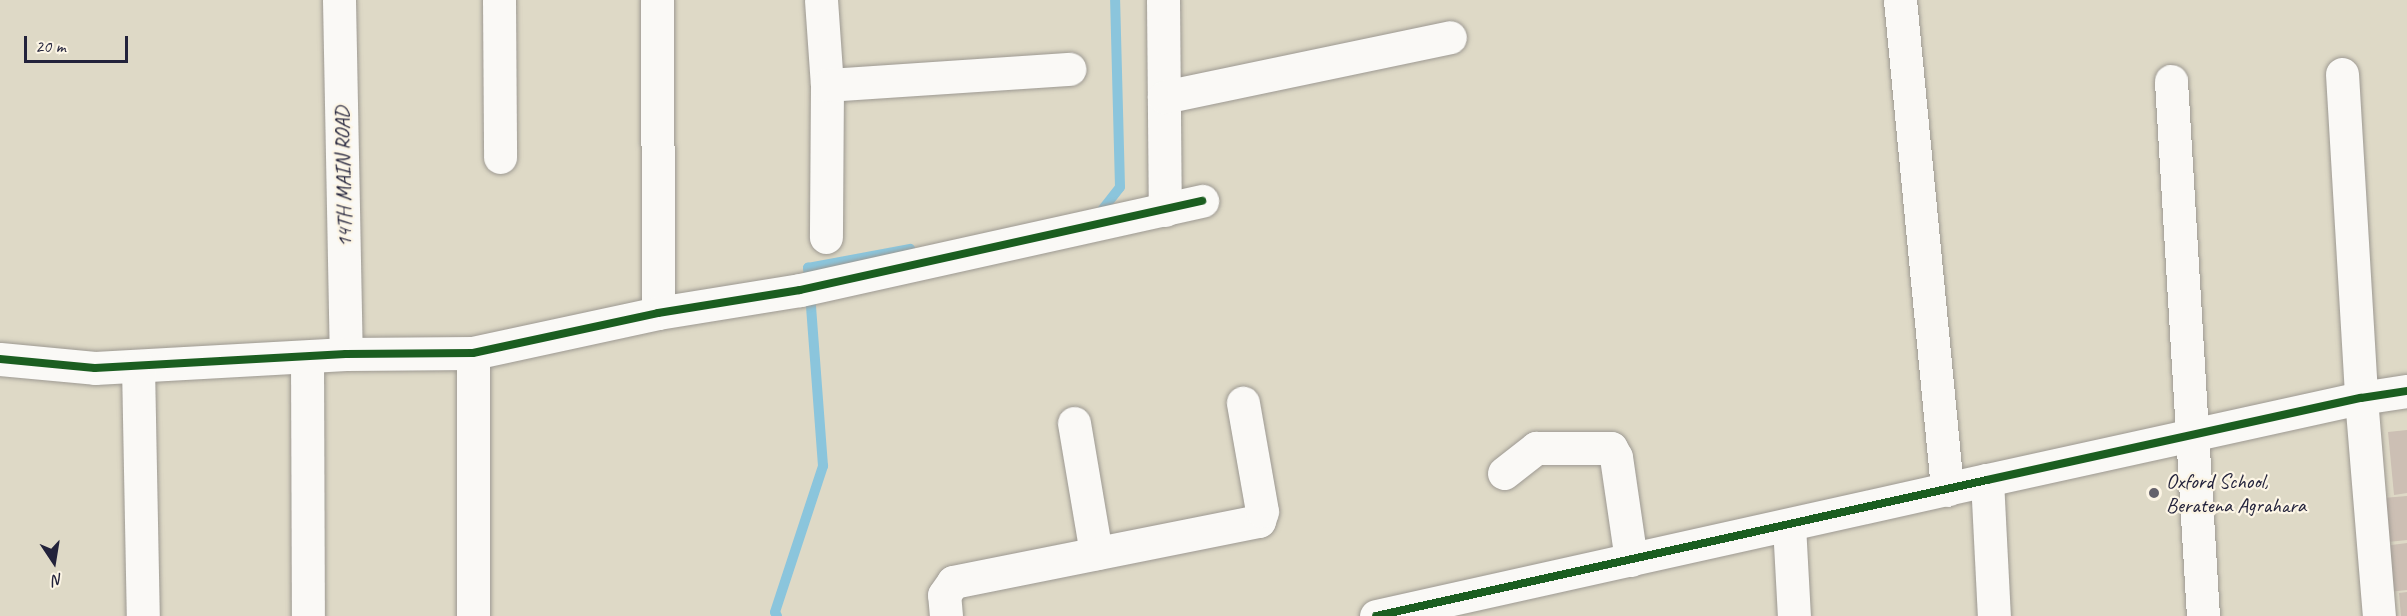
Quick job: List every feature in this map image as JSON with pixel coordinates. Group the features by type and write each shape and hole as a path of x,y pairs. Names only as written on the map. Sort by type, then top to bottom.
{"street":[{"name":"14TH MAIN ROAD","path":"339,0 346,354"},
{"path":"499,0 500,157"},
{"path":"657,0 658,313"},
{"path":"821,0 827,85 826,237"},
{"path":"1163,0 1165,210"},
{"path":"1900,0 1947,490"},
{"path":"1164,97 1450,37"},
{"path":"827,85 1069,69"},
{"path":"2342,74 2361,398 2379,616"},
{"path":"2171,81 2194,435 2203,616"},
{"path":"0,359 95,368 346,354 473,353 658,313 800,290 1202,201"},
{"path":"473,353 473,616"},
{"path":"307,357 308,616"},
{"path":"138,366 143,616"},
{"path":"1376,616 1446,608 1631,560 2361,398 2407,391"},
{"path":"946,616 944,596 953,582 1259,521 1262,511 1243,403"},
{"path":"1074,423 1096,553"},
{"path":"1504,473 1536,448 1611,448 1616,457 1631,560"},
{"path":"1987,480 1994,616"},
{"path":"1789,525 1794,616"}],"building":[{"path":"2407,430 2407,493 2394,495 2388,432"},
{"path":"2407,496 2407,540 2388,542 2383,498"},
{"path":"2407,543 2407,590 2389,592 2384,546"},
{"path":"2407,592 2407,616 2401,616 2399,593"}],"waterway":[{"path":"1099,214 1120,187 1115,0"},
{"path":"777,616 775,612 823,466 808,268 910,249"}],"cycle path":[{"path":"0,359 95,368 346,354 473,353 658,313 800,290 1202,201"},
{"path":"1376,616 2361,398 2407,391"}],"place":[{"name":"Oxford School, Beratena Agrahara","path":"2154,493"}]}
